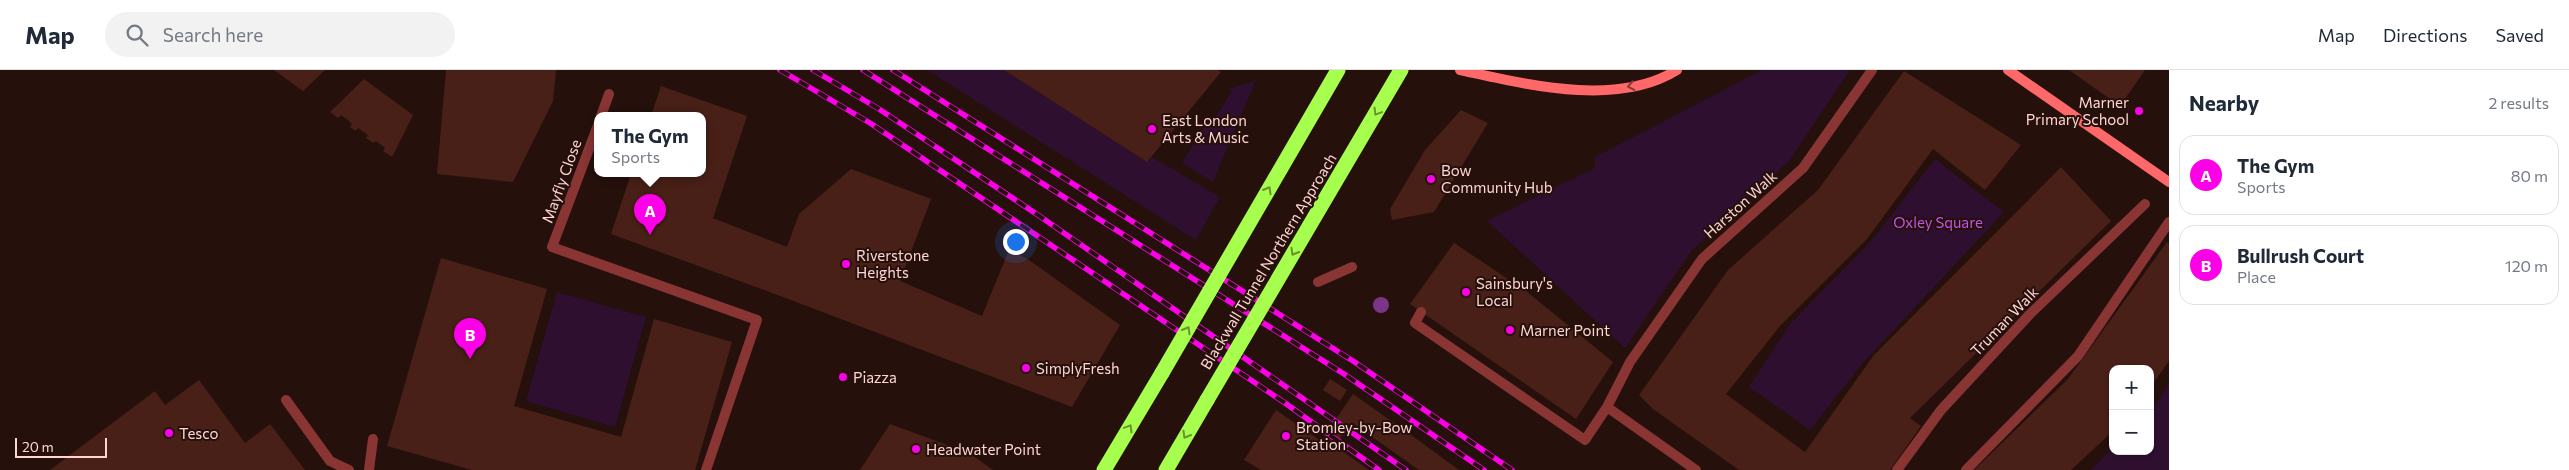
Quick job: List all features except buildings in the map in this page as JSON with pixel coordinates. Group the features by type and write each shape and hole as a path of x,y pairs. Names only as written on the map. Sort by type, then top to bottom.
{"highway":[{"path":"1104,470 1338,70"},
{"name":"Blackwall Tunnel Northern Approach","path":"1166,470 1401,70"}],"street":[{"path":"1460,70 1533,86 1596,91 1634,86 1677,70"},
{"name":"Harston Walk","path":"1421,312 1415,323 1585,440 1607,407 1630,362 1702,259 1803,168 1872,70"},
{"path":"2008,70 2169,182"},
{"path":"602,112 609,94"},
{"name":"Mayfly Close","path":"594,136 552,247 757,320 706,470"},
{"name":"Truman Walk","path":"1896,470 1941,410 2030,314 2145,204"},
{"path":"1966,470 2078,356 2169,222"},
{"path":"1318,282 1352,267"},
{"path":"286,400 330,461 349,470"},
{"path":"1607,407 1696,470"},
{"path":"369,470 373,439"}],"green space":[{"path":"927,70 1004,70 1147,162 1152,157 1220,197 1196,240"},
{"path":"1762,70 1850,70 1790,160 1692,250 1625,348 1487,221 1595,168 1595,157"},
{"path":"1256,80 1213,182 1182,163 1206,124 1210,126 1232,91 1229,89"},
{"name":"Oxley Square","path":"1935,159 2004,212 1862,364 1810,430 1749,387 1790,324 1871,241"},
{"path":"557,292 646,317 615,427 526,401"},
{"path":"2169,384 2169,470 2090,470 2109,452 2109,455 2154,455 2154,406"}],"railway":[{"path":"780,70 870,123 1285,403 1379,470"},
{"path":"813,70 879,109 1038,215 1406,470"},
{"path":"863,70 1344,374 1484,470"},
{"path":"893,70 1353,361 1512,470"}],"place":[{"name":"Marner Primary School","path":"2139,111"},
{"name":"East London Arts & Music","path":"1152,129"},
{"name":"Bow Community Hub","path":"1431,179"},
{"name":"The Gym","path":"650,235"},
{"name":"Riverstone Heights","path":"846,264"},
{"name":"Sainsbury's Local","path":"1466,292"},
{"name":"Marner Point","path":"1510,330"},
{"name":"Bullrush Court","path":"470,359"},
{"name":"SimplyFresh","path":"1026,368"},
{"name":"Piazza","path":"843,377"},
{"name":"Tesco","path":"169,433"},
{"name":"Bromley-by-Bow Station","path":"1286,436"},
{"name":"Headwater Point","path":"916,449"}]}
